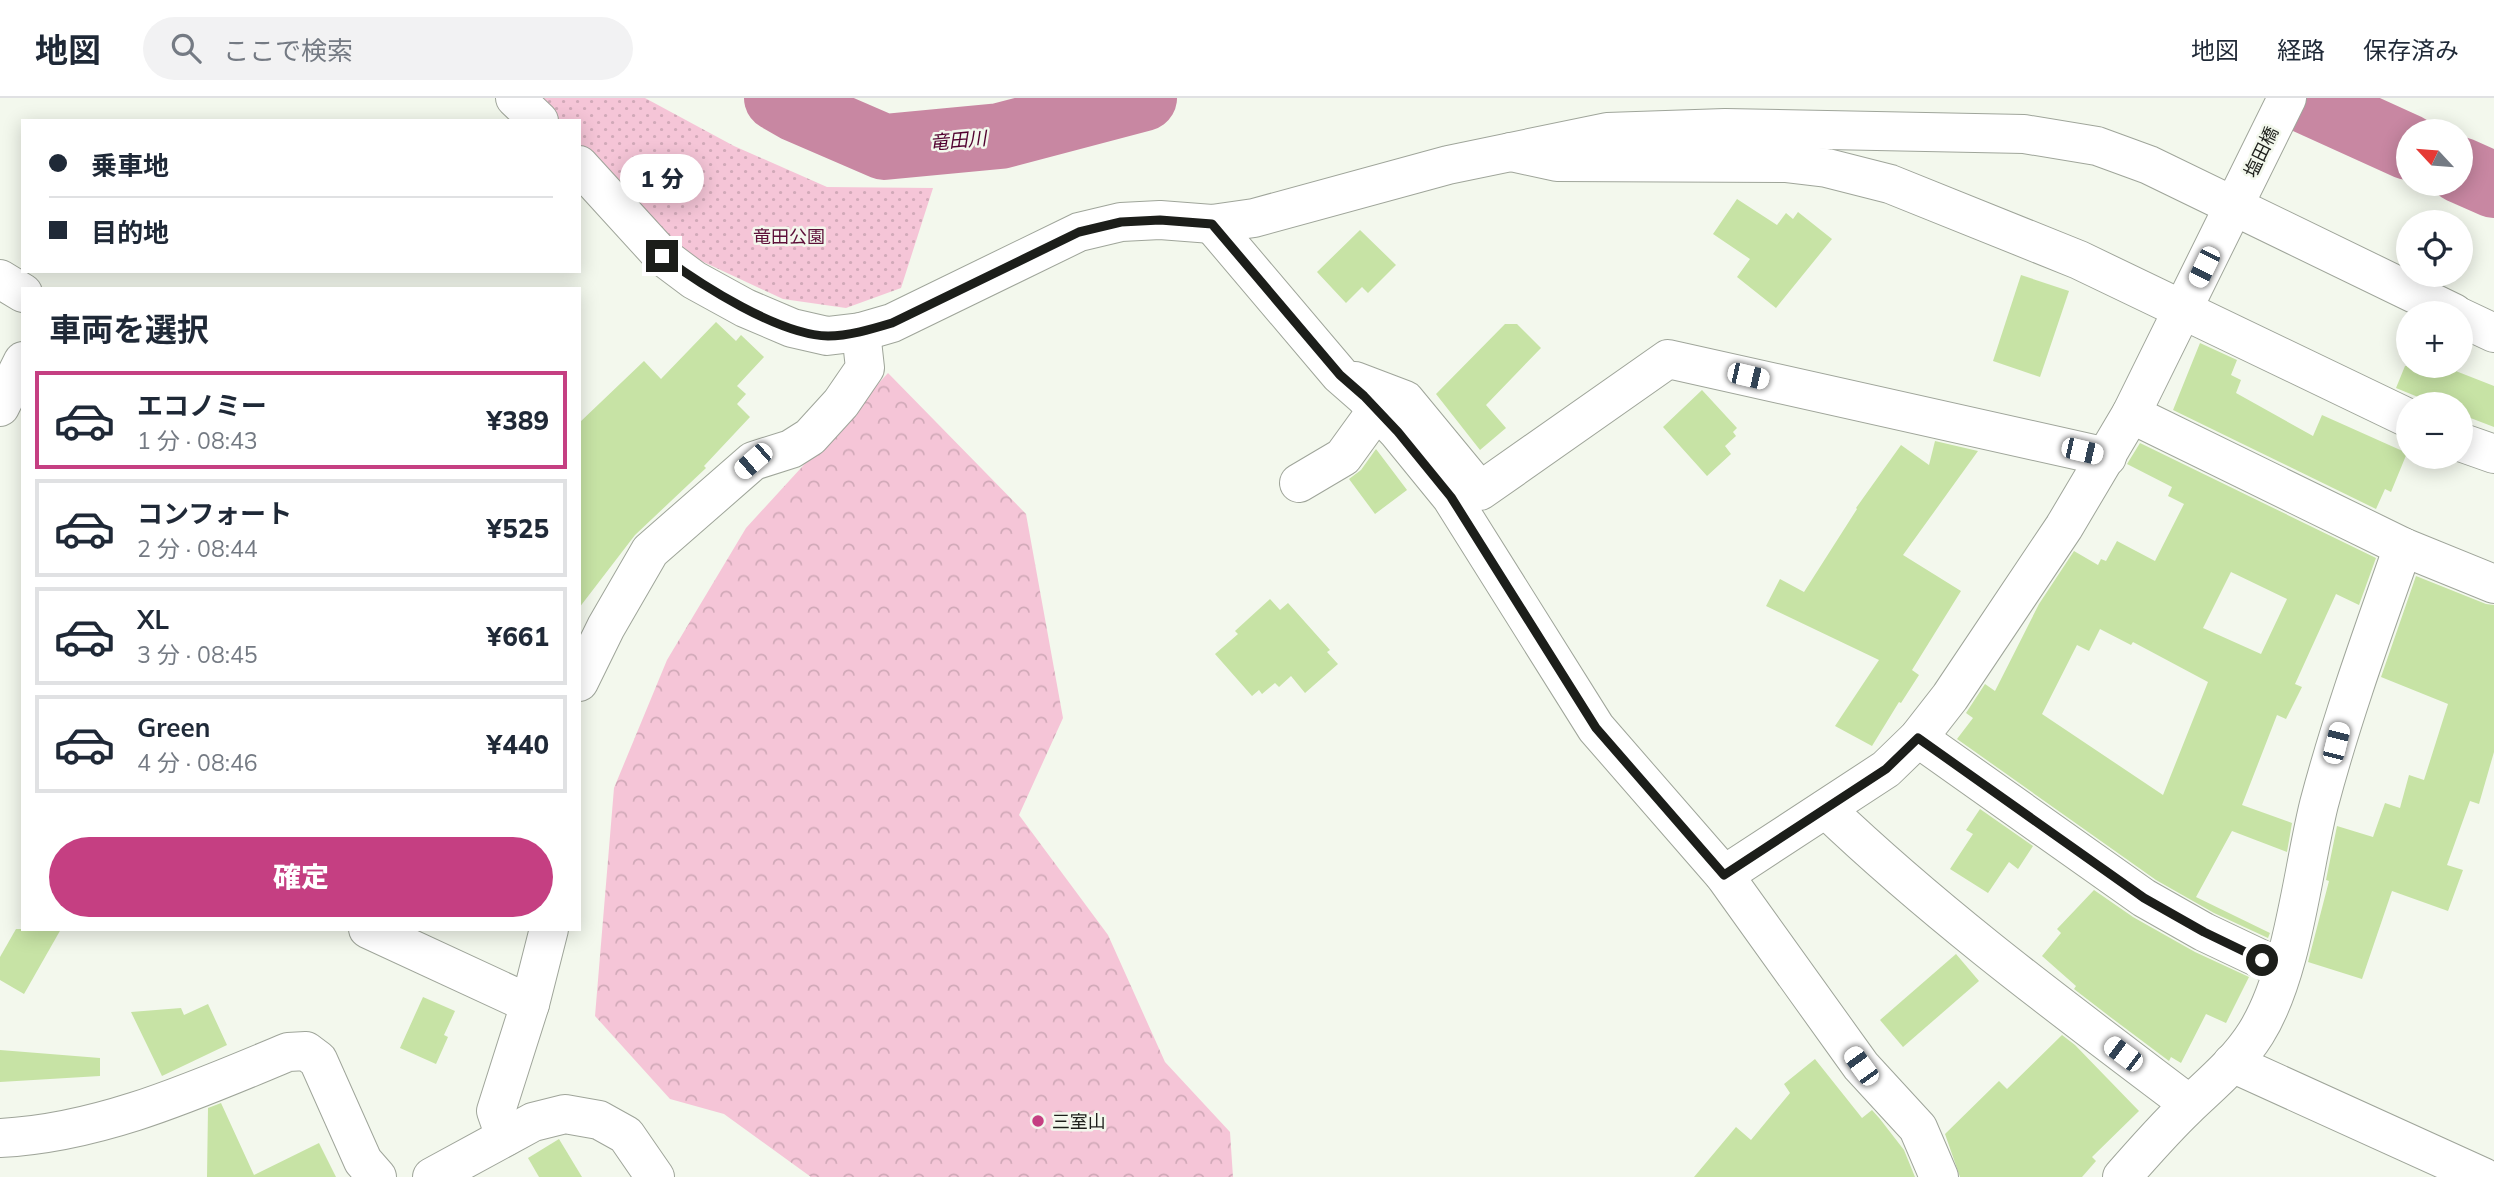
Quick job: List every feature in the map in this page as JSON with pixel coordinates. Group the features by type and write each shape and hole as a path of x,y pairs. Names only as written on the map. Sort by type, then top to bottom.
{"street":[{"path":"516,98 537,119"},
{"name":"塩田橋","path":"1724,875 1886,769 1918,738 1950,697 2107,457 2131,414 2287,98"},
{"path":"581,167 662,256 694,280 745,308 792,328 827,336 892,323 1079,232 1121,222 1160,220 1212,224 1254,218 1448,165 1607,132 1725,128 2024,134 2097,146 2149,165 2429,301"},
{"path":"1510,152 1557,162 1785,163 1827,168 1890,184 2079,260 2184,308 2396,412"},
{"path":"1212,224 1340,375 1398,432 1451,497 1596,728 1724,875 1861,1066 1918,1128 1939,1177"},
{"path":"0,279 21,292"},
{"path":"2473,323 2494,333"},
{"path":"581,672 593,619 650,551 753,461 791,449 810,437 841,403 865,368 861,331"},
{"path":"1340,375 1405,400 1480,491 1668,359 2107,457"},
{"path":"0,407 21,365"},
{"path":"1299,483 1343,457 1377,410"},
{"path":"2131,414 2403,547 2494,584"},
{"path":"2473,447 2494,454"},
{"path":"2122,1177 2162,1131 2232,1063 2256,1034 2273,999 2341,723 2403,547"},
{"path":"1918,738 2144,898 2204,932 2282,969"},
{"path":"1826,809 2014,971 2189,1104"},
{"path":"372,931 530,1004"},
{"path":"505,1137 496,1111 530,1004 548,931"},
{"path":"0,1138 76,1127 165,1102 288,1052 306,1051 318,1060 363,1161 377,1177"},
{"path":"2232,1063 2483,1177"},
{"path":"432,1177 533,1122 565,1114 599,1120 626,1135 655,1177"}],"green space":[{"name":"竜田公園","path":"536,98 645,98 734,146 827,187 933,188 901,288 846,308 783,299 680,251 581,146 581,119 555,119"},
{"path":"888,373 1026,514 1063,718 1019,815 1108,935 1165,1062 1230,1132 1233,1177 811,1177 724,1114 670,1099 595,1016 614,788 667,660 746,528"}],"building":[{"path":"1737,199 1777,225 1786,213 1793,219 1798,212 1832,239 1776,308 1737,277 1750,259 1713,234"},
{"path":"1360,230 1396,265 1368,293 1362,287 1346,303 1317,272"},
{"path":"2021,275 2069,291 2040,377 1993,361"},
{"path":"716,322 736,341 741,335 764,357 737,386 746,394 737,404 750,417 704,466 706,468 635,535 581,605 581,421 644,361 661,379"},
{"path":"1505,324 1517,324 1541,348 1486,405 1506,428 1480,450 1436,394"},
{"path":"2200,343 2237,360 2231,375 2241,380 2236,393 2313,436 2322,415 2396,448 2396,469 2400,469 2391,492 2385,489 2376,509 2173,410"},
{"path":"2400,378 2473,378 2494,386 2494,427 2473,419 2473,392 2406,392 2396,388"},
{"path":"1702,390 1737,428 1733,432 1736,436 1725,446 1731,454 1707,476 1663,427"},
{"path":"1935,441 1978,451 1903,555 1961,591 1912,670 1919,675 1872,746 1835,726 1879,660 1766,606 1780,579 1804,592 1856,508 1901,445 1929,465"},
{"path":"2140,443 2376,558 2359,605 2336,594 2295,684 2302,687 2286,719 2277,715 2242,805 2292,823 2287,852 2232,831 2196,897 2270,933 2268,938 2214,913 2156,880 1957,739 1973,718 1966,713 1985,684 1995,691 2039,604 2074,551 2098,565 2101,559 2106,561 2117,541 2155,561 2184,504 2168,496 2172,487 2127,464","holes":["2231,572 2287,599 2261,654 2203,628","2100,629 2131,645 2133,642 2208,682 2163,795 2042,714 2077,645 2089,651"]},
{"path":"1376,449 1407,490 1375,514 1349,479 1361,470"},
{"path":"2416,576 2494,605 2494,752 2479,804 2470,801 2447,865 2463,870 2448,911 2392,891 2362,979 2308,962 2329,881 2326,880 2337,826 2373,837 2385,803 2400,808 2409,775 2424,780 2448,704 2381,677"},
{"path":"1270,599 1280,610 1288,603 1330,650 1327,652 1338,664 1305,693 1291,676 1279,687 1275,683 1262,694 1259,690 1252,696 1215,654 1238,634 1235,631"},
{"path":"1980,809 2033,846 2018,869 2009,862 1988,893 1950,869 1973,834 1966,830"},
{"path":"2094,890 2133,917 2195,952 2249,977 2226,1023 2206,1014 2181,1063 2171,1057 2169,1061 2109,1016 2074,989 2076,986 2042,956 2061,933 2057,929"},
{"path":"16,929 60,931 24,994 0,980 0,957"},
{"path":"1956,954 1979,981 1903,1047 1880,1020"},
{"path":"423,997 455,1011 444,1035 448,1037 436,1064 400,1048"},
{"path":"208,1004 227,1045 162,1076 131,1012 181,1008 184,1015"},
{"path":"2062,1035 2139,1111 2092,1157 2096,1161 2082,1177 1960,1177 1945,1134 1999,1081 2007,1089"},
{"path":"0,1050 100,1058 100,1076 0,1082"},
{"path":"1815,1059 1862,1118 1872,1110 1880,1119 1904,1150 1915,1177 1694,1177 1736,1127 1751,1140 1790,1093 1784,1084"},
{"path":"221,1103 254,1175 319,1143 336,1177 207,1177 208,1108"},
{"path":"559,1139 582,1177 539,1177 528,1158"}],"waterway":[{"name":"竜田川","path":"777,98 884,147 1000,136 1144,98"},
{"name":"竜田川","path":"2300,98 2396,142"},
{"name":"竜田川","path":"2473,176 2494,185"}],"place":[{"name":"三室山","path":"1038,1121"}],"route":[{"path":"662,256 694,280 745,308 792,328 827,336 892,323 1079,232 1121,222 1160,220 1212,224 1340,375 1398,432 1451,497 1596,728 1724,875 1886,769 1918,738 2022,809 2144,898 2204,932 2262,960"}]}
